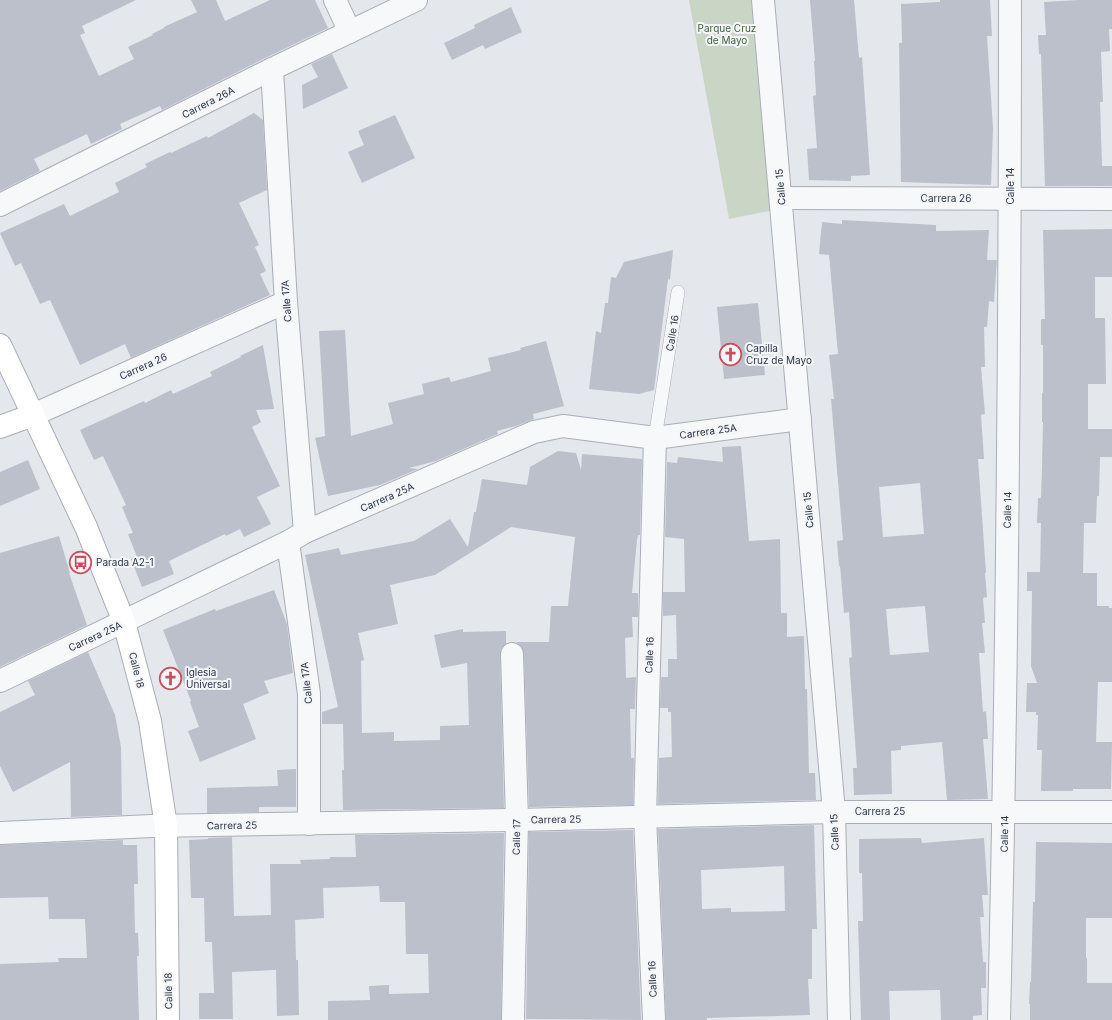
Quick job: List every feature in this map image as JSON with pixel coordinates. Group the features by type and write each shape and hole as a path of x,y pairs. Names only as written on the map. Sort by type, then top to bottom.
{"main road":[{"name":"Calle 18","path":"0,345 86,527 124,622 150,721 166,826 168,1020"},
{"name":"Carrera 26","path":"0,428 33,415"}],"street":[{"path":"335,0 350,32"},
{"name":"Carrera 26A","path":"0,205 272,69 416,0"},
{"name":"Calle 15","path":"763,0 834,812 839,1020"},
{"name":"Calle 14","path":"999,1020 1004,811 1010,198 1010,0"},
{"name":"Calle 17A","path":"272,69 286,302 296,537 309,694 309,824"},
{"name":"Carrera 26","path":"780,198 1112,199"},
{"name":"Carrera 26","path":"33,415 286,302"},
{"name":"Carrera 25A","path":"0,681 296,537 534,432 563,426 655,438 800,419"},
{"name":"Calle 16","path":"654,1020 645,817 655,438"},
{"name":"Calle 17","path":"512,654 517,820 513,1020"},
{"name":"Carrera 25","path":"0,832 166,826 517,820 834,812 1112,812"}],"lane":[{"name":"Calle 16","path":"655,438 678,292"}],"green space":[{"name":"Parque Cruz de Mayo","path":"689,0 757,0 774,210 729,219"}],"building":[{"path":"0,0 136,0 82,26 85,33 80,35 99,76 134,59 128,47 153,35 152,34 164,27 197,12 191,0 216,0 225,21 270,0 315,0 328,28 162,110 160,106 120,124 122,129 91,144 87,134 34,159 40,171 0,191"},
{"path":"810,0 854,0 859,58 862,57 870,175 851,176 851,181 809,180 807,149 817,148 813,96 816,95 815,61"},
{"path":"940,0 990,0 992,36 987,36 993,128 991,185 901,182 899,43 902,43 901,4 940,2"},
{"path":"1112,0 1112,29 1109,29 1110,51 1101,52 1103,102 1100,102 1102,166 1112,166 1112,186 1045,186 1041,54 1039,54 1038,35 1046,35 1044,2"},
{"path":"511,7 522,32 485,49 483,45 452,60 444,43 475,28 474,25"},
{"path":"332,54 348,88 303,109 302,85 318,77 311,64"},
{"path":"254,113 263,120 267,190 239,203 259,245 255,247 266,271 260,274 270,295 131,358 125,344 80,365 50,300 40,304 21,263 15,266 0,233 64,204 70,216 119,192 115,183 147,167 145,164 207,136 208,138"},
{"path":"395,115 415,158 362,183 348,152 364,145 358,131"},
{"path":"842,220 936,225 936,231 989,230 987,260 997,260 994,302 989,301 987,327 984,327 985,367 981,367 985,414 981,415 984,459 978,459 987,597 983,598 985,623 982,623 985,653 979,653 983,712 986,711 988,739 983,739 988,799 947,800 942,742 901,746 901,750 891,751 892,794 854,795 853,768 857,768 849,658 852,657 849,612 844,613 837,541 843,540 831,399 834,399 829,355 838,354 829,255 819,254 822,222 842,224","holes":["920,483 924,534 883,537 879,487","925,606 929,652 890,655 886,609"]},
{"path":"1112,229 1112,277 1095,277 1095,318 1105,318 1106,384 1088,384 1088,429 1112,429 1112,457 1100,457 1099,496 1097,496 1096,523 1084,523 1083,573 1097,573 1097,606 1109,606 1109,608 1112,608 1112,682 1098,682 1096,742 1112,742 1111,789 1041,791 1042,750 1037,750 1038,715 1036,715 1036,712 1026,712 1027,683 1037,683 1031,666 1032,591 1027,591 1027,572 1040,572 1041,523 1037,523 1038,498 1041,498 1043,422 1043,345 1041,345 1041,319 1045,319 1043,230"},
{"path":"673,250 654,390 639,394 589,389 596,331 601,333 605,303 608,303 611,277 616,278 624,262"},
{"path":"758,303 765,375 724,379 717,307"},
{"path":"345,330 351,436 393,424 388,403 424,394 422,384 449,377 451,382 491,371 488,358 521,350 520,348 546,341 564,406 533,414 534,419 497,431 498,434 436,461 409,468 418,469 380,485 328,496 315,438 325,436 319,331"},
{"path":"263,345 274,409 256,410 261,422 252,427 280,486 257,497 271,524 244,537 240,529 226,536 225,534 169,561 174,574 142,587 131,559 137,557 128,534 133,533 122,507 126,505 103,456 94,460 80,430 144,401 145,403 171,390 173,394 212,376 210,372"},
{"path":"741,446 749,541 780,539 781,613 787,613 787,637 804,636 809,773 815,773 816,800 658,804 659,758 672,757 671,712 668,712 668,708 660,708 661,677 668,677 668,659 677,659 676,615 663,616 663,592 685,592 684,539 665,537 667,462 677,463 678,457 723,462 722,447"},
{"path":"558,451 576,453 581,470 582,454 642,459 640,535 638,535 637,540 632,593 638,593 638,617 632,617 633,637 625,638 626,678 636,677 635,709 630,709 631,758 634,758 633,805 529,807 524,654 522,647 516,642 549,642 551,606 568,606 575,537 511,527 435,575 390,585 398,624 358,633 364,660 361,661 362,733 394,732 394,741 440,740 440,726 469,725 467,663 441,668 434,635 463,629 463,632 506,631 506,643 508,643 501,648 500,654 504,808 343,810 343,724 322,724 322,712 338,707 305,555 339,548 341,555 414,541 450,519 468,547 482,479 527,485 530,467"},
{"path":"28,460 40,489 0,506 0,472"},
{"path":"59,536 69,573 87,625 0,667 0,553"},
{"path":"274,590 287,624 293,673 264,681 269,693 243,704 256,739 200,762 188,731 199,727 190,702 191,701 163,630 215,609 216,611"},
{"path":"88,652 115,715 121,747 122,815 71,817 70,762 13,792 0,766 0,712 35,695 28,681"},
{"path":"296,769 296,807 259,807 259,812 207,813 207,788 278,786 277,770"},
{"path":"814,825 817,929 812,929 812,979 808,979 810,1015 707,1018 707,1020 666,1020 658,829","holes":["784,866 785,911 731,912 731,908 702,909 701,870"]},
{"path":"633,830 641,1020 526,1019 529,832"},
{"path":"504,833 501,1020 328,1020 328,1001 370,1000 369,986 389,985 389,994 429,993 428,954 406,954 405,902 380,902 379,886 323,888 324,918 295,920 296,960 298,960 299,1015 277,1016 276,970 232,972 233,1019 199,1019 199,993 214,993 212,942 205,942 204,898 191,898 189,840 232,837 234,916 271,915 270,864 301,864 300,860 330,859 330,857 356,857 355,835"},
{"path":"921,838 922,843 984,838 988,895 982,895 984,917 980,917 983,962 986,962 986,988 981,988 982,1015 973,1016 973,1020 941,1020 940,990 889,991 890,1020 861,1020 858,921 863,921 862,873 859,873 859,839"},
{"path":"123,840 123,845 137,845 138,884 134,884 135,933 138,933 139,956 137,956 139,1020 0,1020 0,964 59,962 58,958 87,958 85,919 49,919 48,897 0,898 0,845"},
{"path":"1036,842 1112,843 1112,918 1086,918 1086,958 1087,983 1112,983 1112,1020 1030,1020 1029,1004 1033,902 1035,902"}],"place":[{"name":"Capilla Cruz de Mayo","path":"731,354"},
{"name":"Parada A2-1","path":"80,562"},
{"name":"Iglesia Universal","path":"170,678"}]}
